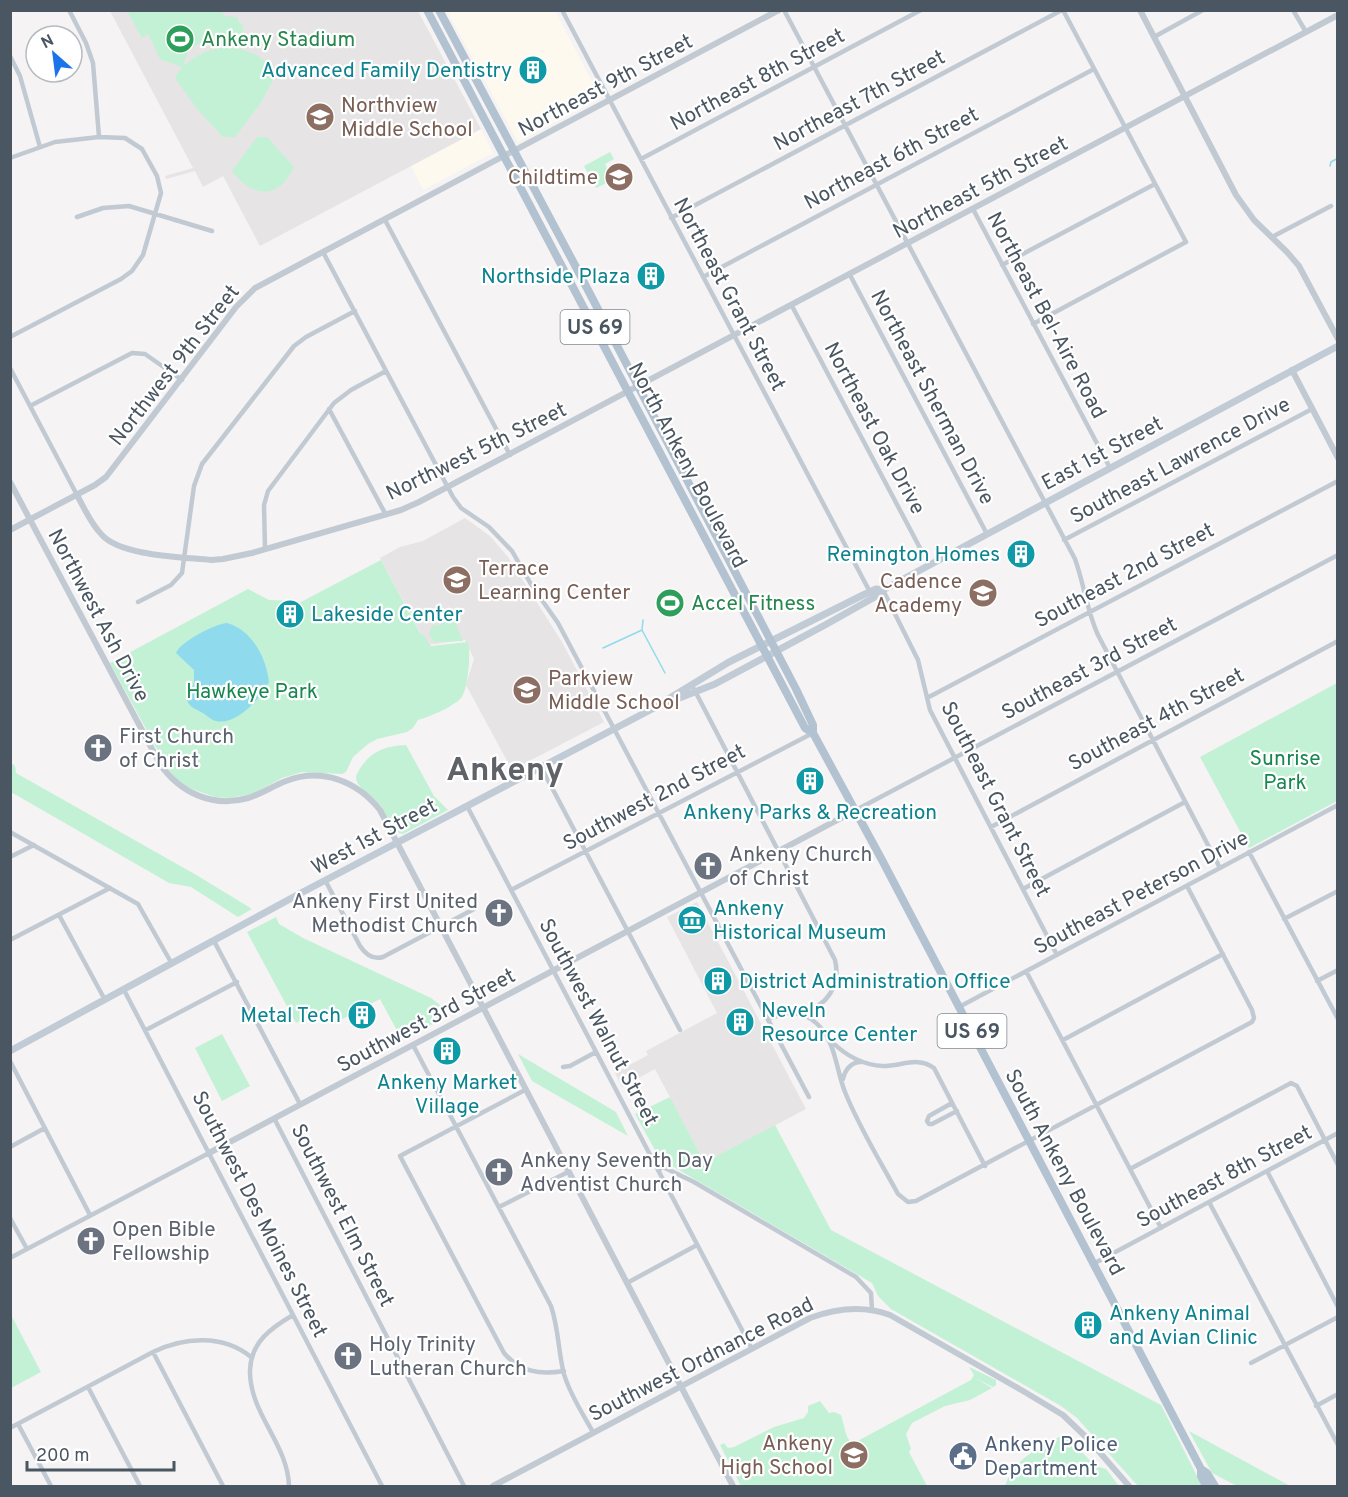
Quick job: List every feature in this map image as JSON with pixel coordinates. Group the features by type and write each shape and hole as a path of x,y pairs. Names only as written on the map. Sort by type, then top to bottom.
{"main road":[{"name":"North Ankeny Boulevard","path":"427,10 638,388 769,648"},
{"name":"North Ankeny Boulevard","path":"439,10 630,392 769,648"},
{"name":"East 1st Street","path":"769,648 866,602 929,565 1338,346"},
{"name":"East 1st Street","path":"769,648 870,592 883,590"},
{"name":"West 1st Street","path":"11,1050 326,880 660,705 691,684 769,648"},
{"name":"West 1st Street","path":"660,705 715,684 769,648"},
{"name":"South Ankeny Boulevard","path":"769,648 805,728 813,733 856,810 1201,1469 1201,1476 1206,1486"},
{"name":"South Ankeny Boulevard","path":"1201,1469 1207,1473 1215,1486"}],"street":[{"path":"69,10 86,43 93,63 99,137"},
{"name":"Northeast Grant Street","path":"562,10 870,592"},
{"path":"781,10 814,67 1064,540 1080,573 1089,612 1098,635 1220,868"},
{"name":"Northeast 9th Street","path":"509,154 781,10"},
{"name":"Northeast 8th Street","path":"641,159 921,10"},
{"path":"1033,324 1186,242 1063,10"},
{"name":"Northeast 7th Street","path":"671,218 1063,10"},
{"path":"1140,10 1236,195 1254,220 1299,266 1338,339"},
{"path":"1154,37 1203,10"},
{"path":"1293,10 1306,32"},
{"name":"Northeast 5th Street","path":"638,388 1338,15"},
{"path":"10,56 20,76 40,147"},
{"name":"Northeast 6th Street","path":"703,277 1094,69"},
{"path":"10,158 59,141 99,137 125,138 135,143 144,152 161,186 156,214 143,255 129,273 10,337"},
{"name":"Northwest 9th Street","path":"10,530 101,482 248,294 509,154"},
{"path":"1002,265 1155,184"},
{"path":"1272,237 1330,206"},
{"path":"77,217 99,208 132,207 212,231"},
{"name":"Northeast Bel-Aire Road","path":"973,209 1110,468"},
{"path":"386,220 510,455"},
{"path":"323,252 461,508 489,527 512,551 532,586 558,623 809,1098"},
{"name":"Northeast Sherman Drive","path":"850,275 987,534"},
{"name":"Northeast Oak Drive","path":"792,306 929,565"},
{"path":"138,602 175,582 182,573 194,486 202,464 294,346 306,337 355,311"},
{"path":"30,406 132,353 145,354 182,380"},
{"path":"10,368 77,495"},
{"path":"1292,370 1338,458"},
{"path":"265,549 264,505 268,490 329,409 346,394 386,371"},
{"name":"Northwest 5th Street","path":"77,495 94,526 111,543 132,551 223,559 386,515 420,502 638,388"},
{"path":"329,409 386,515"},
{"name":"Southeast Lawrence Drive","path":"1064,540 1312,409"},
{"name":"Southeast 2nd Street","path":"927,698 1338,481"},
{"name":"Northwest Ash Drive","path":"10,482 160,764 180,787 199,796 227,801 255,796 292,779 312,776 331,777 358,789 374,802 733,1486"},
{"name":"Southeast 3rd Street","path":"856,810 1338,555"},
{"name":"Southeast Grant Street","path":"883,590 918,660 930,710 1057,955"},
{"name":"Southeast 4th Street","path":"991,827 1338,641"},
{"path":"691,684 835,960 837,973 834,986 815,1013 818,1024 843,1052 864,1062 883,1066 917,1061 934,1068 985,1166"},
{"name":"Southwest 2nd Street","path":"511,890 813,733"},
{"path":"541,767 680,1030"},
{"path":"1023,889 1185,802"},
{"name":"Southwest Walnut Street","path":"467,806 752,1349"},
{"name":"Southeast Peterson Drive","path":"959,1007 1338,806"},
{"name":"Southwest 3rd Street","path":"10,1257 856,810"},
{"path":"10,832 141,908 172,964"},
{"path":"10,858 34,845"},
{"path":"1249,852 1338,1019"},
{"path":"326,880 360,946 367,955 373,957 383,957 469,909 476,908"},
{"path":"826,1035 837,1060 843,1085 898,1194 905,1201 916,1202 1249,1024 1254,1014 1187,886"},
{"path":"10,940 110,888"},
{"path":"1284,919 1338,891"},
{"path":"59,915 105,1000"},
{"path":"214,941 300,1104"},
{"path":"1063,1040 1223,954"},
{"path":"1317,981 1338,970"},
{"path":"1026,972 1161,1228"},
{"path":"146,1030 237,982"},
{"name":"Southwest Des Moines Street","path":"124,990 382,1486"},
{"path":"768,1020 783,1014 799,1013 820,1005"},
{"path":"799,1013 818,1024"},
{"path":"413,1044 550,1306 559,1335 564,1371 569,1387 594,1432"},
{"path":"563,1067 570,1066 596,1052"},
{"path":"10,1061 90,1215"},
{"path":"843,1085 846,1070 854,1063 864,1062"},
{"path":"1130,1168 1287,1083 1297,1086 1338,1166"},
{"path":"525,1090 400,1156 510,1361 529,1371 551,1374 564,1371"},
{"path":"952,1103 929,1116 927,1121 932,1124 957,1112"},
{"name":"Southwest Elm Street","path":"274,1118 464,1486"},
{"path":"10,1147 45,1128"},
{"name":"Southeast 8th Street","path":"1093,1264 1338,1133"},
{"path":"658,1170 663,1167 670,1169 856,1277 871,1293 872,1310"},
{"path":"1267,1171 1338,1307"},
{"path":"499,1207 568,1172"},
{"path":"1209,1202 1338,1445"},
{"path":"10,1218 27,1249"},
{"path":"627,1283 697,1245"},
{"name":"Southwest Ordnance Road","path":"493,1486 810,1318 826,1312 852,1308 872,1310 905,1323 1056,1410 1088,1438 1129,1486"},
{"path":"289,1486 286,1464 255,1400 250,1384 251,1357 260,1340 270,1330 293,1315"},
{"path":"1251,1363 1338,1317"},
{"path":"10,1428 153,1352 176,1343 198,1340 224,1344 245,1352 251,1357"},
{"path":"153,1352 223,1486"},
{"path":"88,1387 140,1486"},
{"path":"1316,1406 1338,1394"},
{"path":"18,1424 51,1486"}],"shaded area":[{"name":"Northview Middle School","path":"110,11 418,11 481,129 260,246 223,176 203,187 195,171 166,179 165,176 193,168"},
{"path":"447,11 555,11 601,98 518,142"},
{"path":"481,129 493,153 423,190 411,166"},
{"path":"465,518 490,536 508,557 562,642 604,722 512,770 466,685 474,659 465,640 427,645 380,558 400,547 423,541"},
{"path":"697,902 806,1109 709,1160 701,1156 655,1069 622,1087 615,1073 648,1055 646,1051 717,1013 667,917"}],"green space":[{"path":"127,11 222,11 224,16 237,17 239,23 244,25 240,40 233,38 224,43 217,35 189,49 183,66 204,52 217,48 237,48 263,59 277,73 260,104 235,137 223,137 198,110 175,78 182,67 160,59 148,34 142,38"},
{"path":"257,137 267,137 294,167 281,185 265,192 248,186 232,171"},
{"path":"610,152 614,159 605,164 613,180 596,188 584,166"},
{"name":"Hawkeye Park","path":"381,560 420,633 431,646 468,642 468,672 461,698 447,708 418,720 407,732 377,739 368,744 353,757 346,772 342,774 302,772 282,778 252,794 228,798 215,797 189,788 178,781 168,769 110,663 248,589 269,600 299,603"},
{"path":"444,622 455,622 463,641 434,642 429,634 432,626"},
{"name":"Sunrise Park","path":"1337,683 1337,801 1249,848 1200,757"},
{"path":"406,745 434,796 448,810 403,834 392,827 380,805 358,784 356,776 370,756 376,752"},
{"path":"10,762 15,766 16,773 252,909 238,917 191,887 169,883 11,792"},
{"path":"276,917 279,924 303,938 431,998 448,1016 402,1040 380,999 335,1023 329,1013 318,1012 296,1023 247,932"},
{"path":"222,1034 250,1086 222,1101 195,1048"},
{"path":"518,1054 616,1112 628,1136 532,1081"},
{"path":"670,1097 701,1156 709,1160 775,1125 831,1230 1161,1405 1202,1486 1138,1486 1077,1418 1061,1406 891,1309 878,1296 872,1283 660,1159 635,1114"},
{"path":"10,1313 41,1372 11,1388 10,1388"},
{"path":"969,1367 996,1380 996,1385 993,1387 975,1378 992,1388 970,1400 945,1406 912,1423 906,1434 911,1449 909,1452 927,1486 741,1486 720,1445 724,1443 728,1448 734,1447 774,1427 804,1418 808,1412 808,1406 820,1401 829,1413 834,1412 841,1415 846,1434 852,1444 971,1380 974,1375"},
{"path":"1189,1431 1290,1486 1237,1486 1212,1473"},
{"path":"1065,1434 1095,1466 1106,1469 1119,1486 1005,1486 1015,1468 1029,1454"}],"water":[{"path":"227,623 244,632 256,646 265,663 269,682 260,696 246,710 238,716 221,722 213,720 189,705 187,700 194,682 194,670 176,653 184,643 199,634"}],"waterway":[{"path":"1330,166 1331,162 1338,158"},
{"path":"642,630 643,620"},
{"path":"603,648 642,630 665,673"}],"place":[{"name":"Ankeny Stadium","path":"180,39"},
{"name":"Advanced Family Dentistry","path":"533,70"},
{"name":"Northview Middle School","path":"320,117"},
{"name":"Childtime","path":"619,177"},
{"name":"Northside Plaza","path":"651,276"},
{"name":"Remington Homes","path":"1021,554"},
{"name":"Terrace Learning Center","path":"457,580"},
{"name":"Cadence Academy","path":"983,593"},
{"name":"Accel Fitness","path":"670,603"},
{"name":"Lakeside Center","path":"290,614"},
{"name":"Parkview Middle School","path":"527,690"},
{"name":"First Church of Christ","path":"98,748"},
{"name":"Ankeny Parks & Recreation","path":"810,781"},
{"name":"Ankeny Church of Christ","path":"708,866"},
{"name":"Ankeny First United Methodist Church","path":"499,913"},
{"name":"Ankeny Historical Museum","path":"692,920"},
{"name":"District Administration Office","path":"718,981"},
{"name":"Metal Tech","path":"362,1015"},
{"name":"Neveln Resource Center","path":"740,1022"},
{"name":"Ankeny Market Village","path":"447,1051"},
{"name":"Ankeny Seventh Day Adventist Church","path":"499,1172"},
{"name":"Open Bible Fellowship","path":"91,1241"},
{"name":"Ankeny Animal and Avian Clinic","path":"1088,1325"},
{"name":"Holy Trinity Lutheran Church","path":"348,1356"},
{"name":"Ankeny High School","path":"854,1455"},
{"name":"Ankeny Police Department","path":"963,1456"}],"district":[{"name":"Ankeny","path":"505,768"}]}
